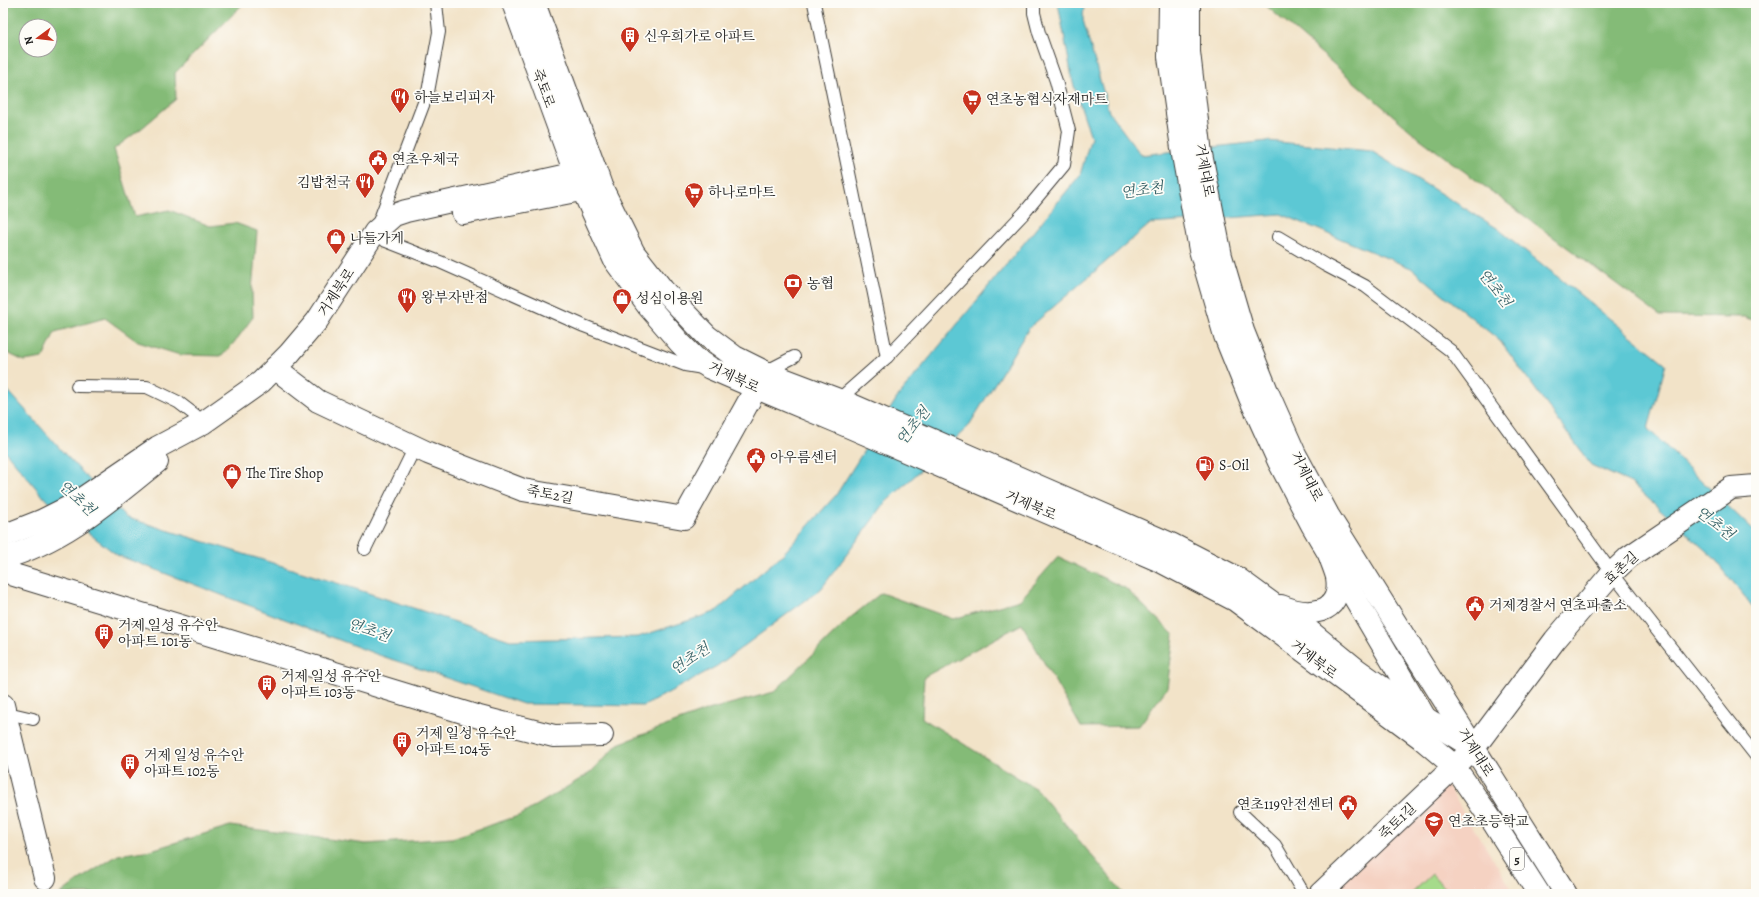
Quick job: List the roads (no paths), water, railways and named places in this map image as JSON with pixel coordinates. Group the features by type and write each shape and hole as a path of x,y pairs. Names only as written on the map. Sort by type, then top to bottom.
{"main road":[{"name":"죽토로","path":"513,3 588,179"},
{"name":"죽토로","path":"534,3 588,179"},
{"name":"거제대로","path":"1170,3 1169,57 1187,118 1201,154 1212,256 1225,336 1250,398 1279,462 1312,525 1454,766"},
{"name":"거제대로","path":"1187,118 1189,3"},
{"name":"거제북로","path":"125,477 158,447 206,427 261,382 280,372 380,237 394,215 406,211 588,179"},
{"name":"거제북로","path":"588,179 615,261 634,287 680,343 695,358 710,368 845,403 972,469 1160,561 1235,600 1421,738 1454,766 1495,825 1539,894"},
{"name":"거제북로","path":"588,179 634,253 663,290 707,336 735,357 761,380 818,414 972,469 1171,544 1237,578 1307,629 1356,669 1425,718 1474,748"},
{"name":"거제대로","path":"1212,256 1266,391 1295,454 1328,515 1566,894"},
{"name":"죽토2길","path":"280,372 318,401 415,447 523,490 684,518 761,380"},
{"path":"6,535 41,521 125,477"},
{"path":"13,555 56,537 81,521 125,477"},
{"name":"효촌길","path":"1474,748 1555,640 1612,573 1629,557 1731,488 1756,486"},
{"path":"1268,601 1289,609 1312,612 1322,611 1334,599 1337,589 1337,577 1329,553"},
{"path":"3,565 14,575 479,717 554,736 602,735"},
{"path":"3,752 40,879 11,716"},
{"name":"죽토1길","path":"1320,894 1474,748"}],"lane":[{"path":"436,3 439,32 428,92 380,237 584,326 685,365 710,368"},
{"path":"814,3 887,357"},
{"path":"818,414 845,403 1024,214 1064,165 1070,131 1056,81 1039,33 1034,13 1034,3"},
{"path":"1278,237 1325,265 1365,286 1451,351 1612,573 1756,756"},
{"path":"761,380 794,357"},
{"path":"77,386 147,387 178,402 196,415 206,427"},
{"path":"366,549 415,447"},
{"path":"1240,812 1275,845 1304,894"}],"water":[{"name":"연초천","path":"1058,3 1084,3 1083,20 1109,112 1141,155 1268,141 1371,151 1497,228 1666,364 1648,429 1756,533 1756,611 1714,558 1631,483 1591,465 1500,341 1411,268 1281,214 1150,224 1029,328 968,427 885,503 821,589 717,666 644,706 523,704 376,654 117,555 47,501 3,449 3,385 62,451 125,517 356,589 510,640 638,637 715,612 783,554 836,495 899,395 1080,175 1091,137 1073,83"}],"place":[{"name":"신우희가로 아파트","path":"630,53"},
{"name":"하늘보리피자","path":"400,114"},
{"name":"연초농협식자재마트","path":"972,116"},
{"name":"연초우체국","path":"378,176"},
{"name":"김밥천국","path":"365,199"},
{"name":"하나로마트","path":"694,209"},
{"name":"나들가게","path":"336,255"},
{"name":"농협","path":"793,300"},
{"name":"왕부자반점","path":"407,314"},
{"name":"성심이용원","path":"622,315"},
{"name":"아우름센터","path":"756,474"},
{"name":"S-Oil","path":"1205,482"},
{"name":"The Tire Shop","path":"232,490"},
{"name":"거제경찰서 연초파출소","path":"1475,622"},
{"name":"거제 일성 유수안 아파트 101동","path":"104,650"},
{"name":"거제 일성 유수안 아파트 103동","path":"267,701"},
{"name":"거제 일성 유수안 아파트 104동","path":"402,758"},
{"name":"거제 일성 유수안 아파트 102동","path":"130,780"},
{"name":"연초119안전센터","path":"1348,821"},
{"name":"연초초등학교","path":"1434,838"}]}
